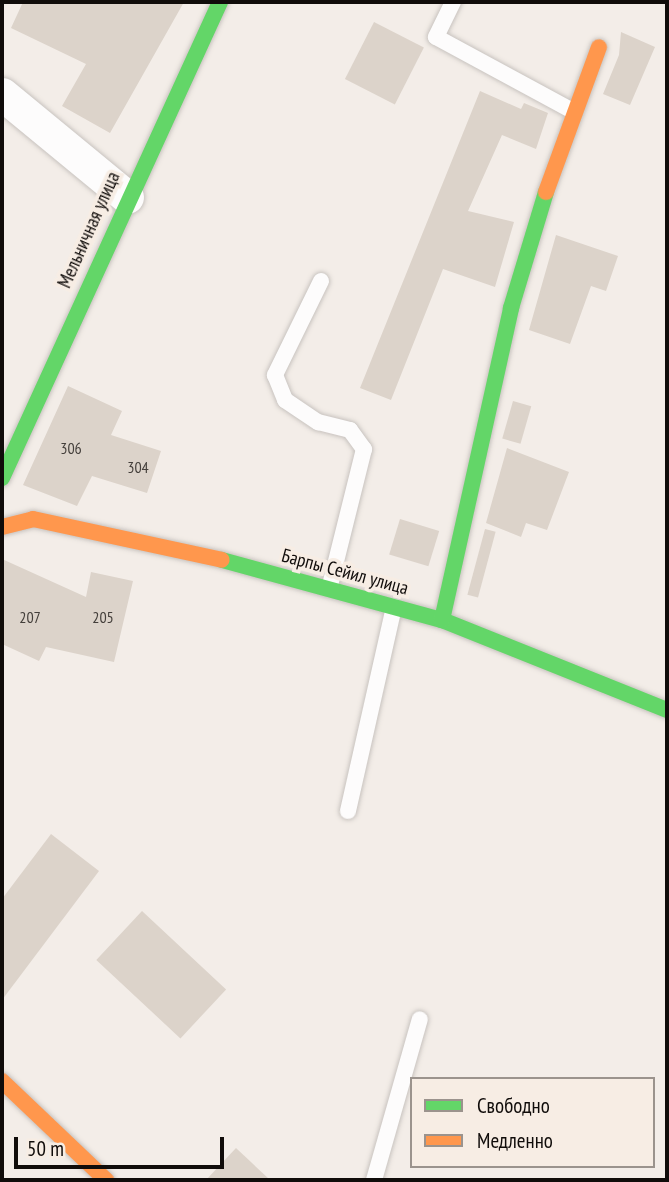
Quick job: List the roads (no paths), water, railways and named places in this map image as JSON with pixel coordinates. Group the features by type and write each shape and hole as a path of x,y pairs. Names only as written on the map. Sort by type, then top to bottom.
{"main road":[{"name":"Мельничная улица","path":"2,478 127,197 220,2"},
{"path":"442,620 511,308 573,111 599,47"},
{"name":"Барпы Сейил улица","path":"2,527 33,519 329,589 442,620 667,710"},
{"path":"2,1081 106,1180"}],"street":[{"path":"2,94 127,197"}],"lane":[{"path":"453,2 436,37 573,111"},
{"path":"321,281 275,375 285,400 318,422 351,430 364,449 329,589"},
{"path":"348,811 394,607"},
{"path":"374,1180 420,1019"}]}
